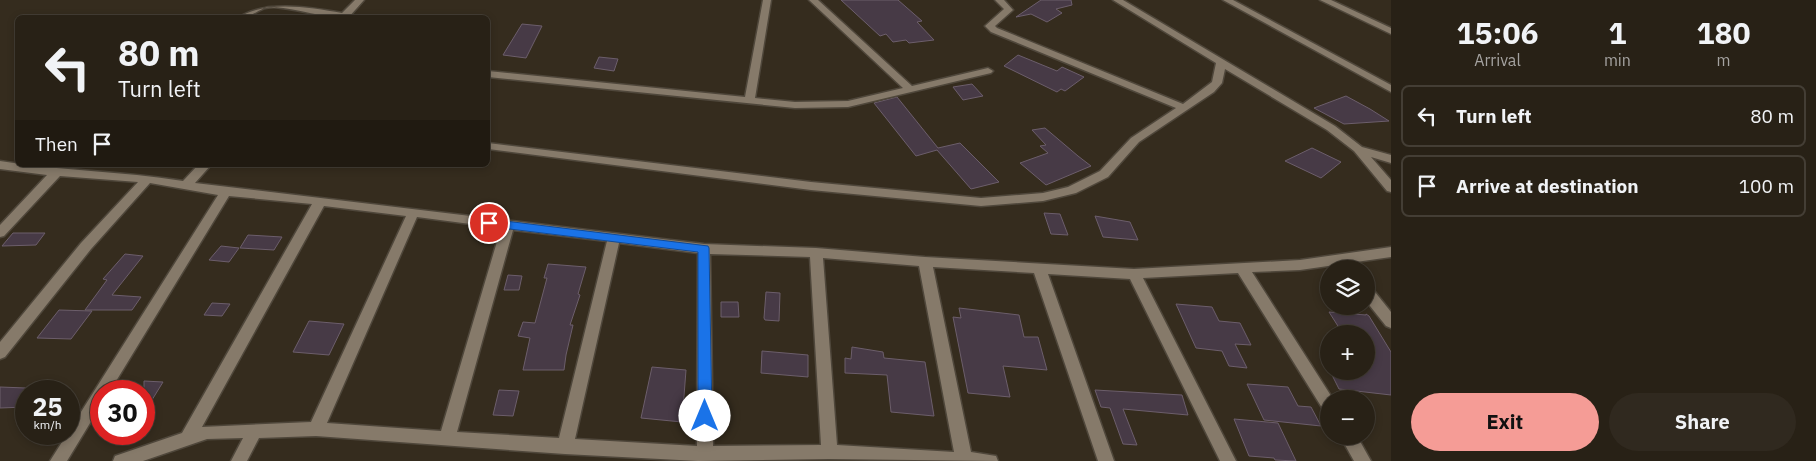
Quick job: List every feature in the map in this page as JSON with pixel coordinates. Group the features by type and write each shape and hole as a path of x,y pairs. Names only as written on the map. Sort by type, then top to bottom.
{"street":[{"path":"345,15 360,0"},
{"path":"749,101 767,0"},
{"path":"813,0 910,89"},
{"path":"999,0 1008,10 991,24 990,26 994,30 1182,107"},
{"path":"1227,0 1391,88"},
{"path":"1324,0 1388,29 1391,19"},
{"path":"1123,1 1220,62 1331,128 1358,149 1391,188"},
{"path":"246,15 256,8 272,4 332,15"},
{"path":"490,146 811,186 981,202 1043,197 1072,190 1104,174 1135,140 1210,90 1217,83 1220,62"},
{"path":"490,74 795,105 848,104 988,71"},
{"path":"1358,149 1391,159"},
{"path":"0,165 15,166"},
{"path":"186,185 203,167"},
{"path":"33,168 147,178 226,192 320,201 508,226 704,248 816,253 925,262 1134,274 1320,265"},
{"path":"0,233 58,171"},
{"path":"0,353 86,246 147,178"},
{"path":"109,380 156,308 226,192"},
{"path":"188,437 320,201"},
{"path":"316,429 413,214"},
{"path":"447,439 508,226"},
{"path":"565,446 614,238"},
{"path":"704,248 707,457"},
{"path":"1360,260 1391,252"},
{"path":"816,253 829,452"},
{"path":"925,262 964,460"},
{"path":"1039,268 1106,461"},
{"path":"1242,268 1320,392"},
{"path":"1134,274 1228,461"},
{"path":"1375,302 1391,322"},
{"path":"58,461 90,410"},
{"path":"121,461 188,437 218,430 316,429 707,457 829,452 884,458 990,461"},
{"path":"239,461 255,430"},
{"path":"1354,445 1364,461"}],"building":[{"path":"841,0 898,0 922,21 917,22 934,40 909,43 906,40 893,42 886,34 880,36"},
{"path":"1041,0 1071,0 1072,5 1056,9 1062,13 1047,22 1031,14 1016,17"},
{"path":"522,24 542,26 526,58 503,55"},
{"path":"1018,55 1057,71 1062,67 1084,77 1065,91 1061,89 1057,92 1004,66"},
{"path":"599,57 618,59 614,71 594,68"},
{"path":"972,84 983,96 963,100 953,87"},
{"path":"1346,96 1389,121 1344,124 1314,108"},
{"path":"897,97 938,148 960,143 999,182 971,189 937,150 916,156 874,103"},
{"path":"1045,128 1091,166 1046,185 1020,163 1048,153 1040,146 1046,145 1032,130"},
{"path":"1312,148 1341,162 1321,178 1285,161"},
{"path":"1044,213 1060,214 1068,235 1051,234"},
{"path":"1095,216 1130,222 1138,240 1103,237"},
{"path":"13,233 45,233 36,245 2,246"},
{"path":"248,235 282,237 274,250 240,248"},
{"path":"221,246 239,248 229,262 209,260"},
{"path":"125,254 143,256 112,295 141,297 132,310 85,310 107,280 103,279"},
{"path":"548,264 586,267 578,294 580,295 570,325 573,325 564,370 523,370 530,338 518,336 523,322 535,323 547,278 544,278"},
{"path":"508,275 522,276 519,290 504,290"},
{"path":"766,292 780,293 779,321 765,320 764,318"},
{"path":"721,302 738,302 739,317 721,317"},
{"path":"212,303 230,304 222,316 204,315"},
{"path":"1176,304 1212,307 1219,321 1240,323 1251,345 1235,344 1247,368 1229,366 1222,351 1196,348"},
{"path":"959,308 1019,315 1024,337 1038,337 1047,370 1003,366 1010,397 968,393 953,317 961,318"},
{"path":"59,310 92,311 71,339 37,338"},
{"path":"1331,315 1368,315 1374,325 1337,325"},
{"path":"309,321 344,324 329,355 293,352"},
{"path":"1375,326 1391,352 1391,395 1375,393 1375,390 1339,389 1334,380 1375,380"},
{"path":"852,347 883,352 884,358 925,362 934,416 891,412 887,375 845,373 845,358 851,359"},
{"path":"762,351 808,355 808,377 761,373"},
{"path":"652,367 686,370 682,422 641,418"},
{"path":"155,382 163,382 155,395"},
{"path":"1247,384 1288,387 1298,406 1311,407 1320,426 1264,420"},
{"path":"0,387 15,388 15,407 0,408"},
{"path":"499,390 519,391 513,416 493,415"},
{"path":"1095,390 1182,395 1188,415 1123,409 1137,445 1123,444 1110,408 1101,407"},
{"path":"1234,419 1278,423 1296,461 1249,456"}],"route":[{"path":"489,223 704,248 705,416"}]}
